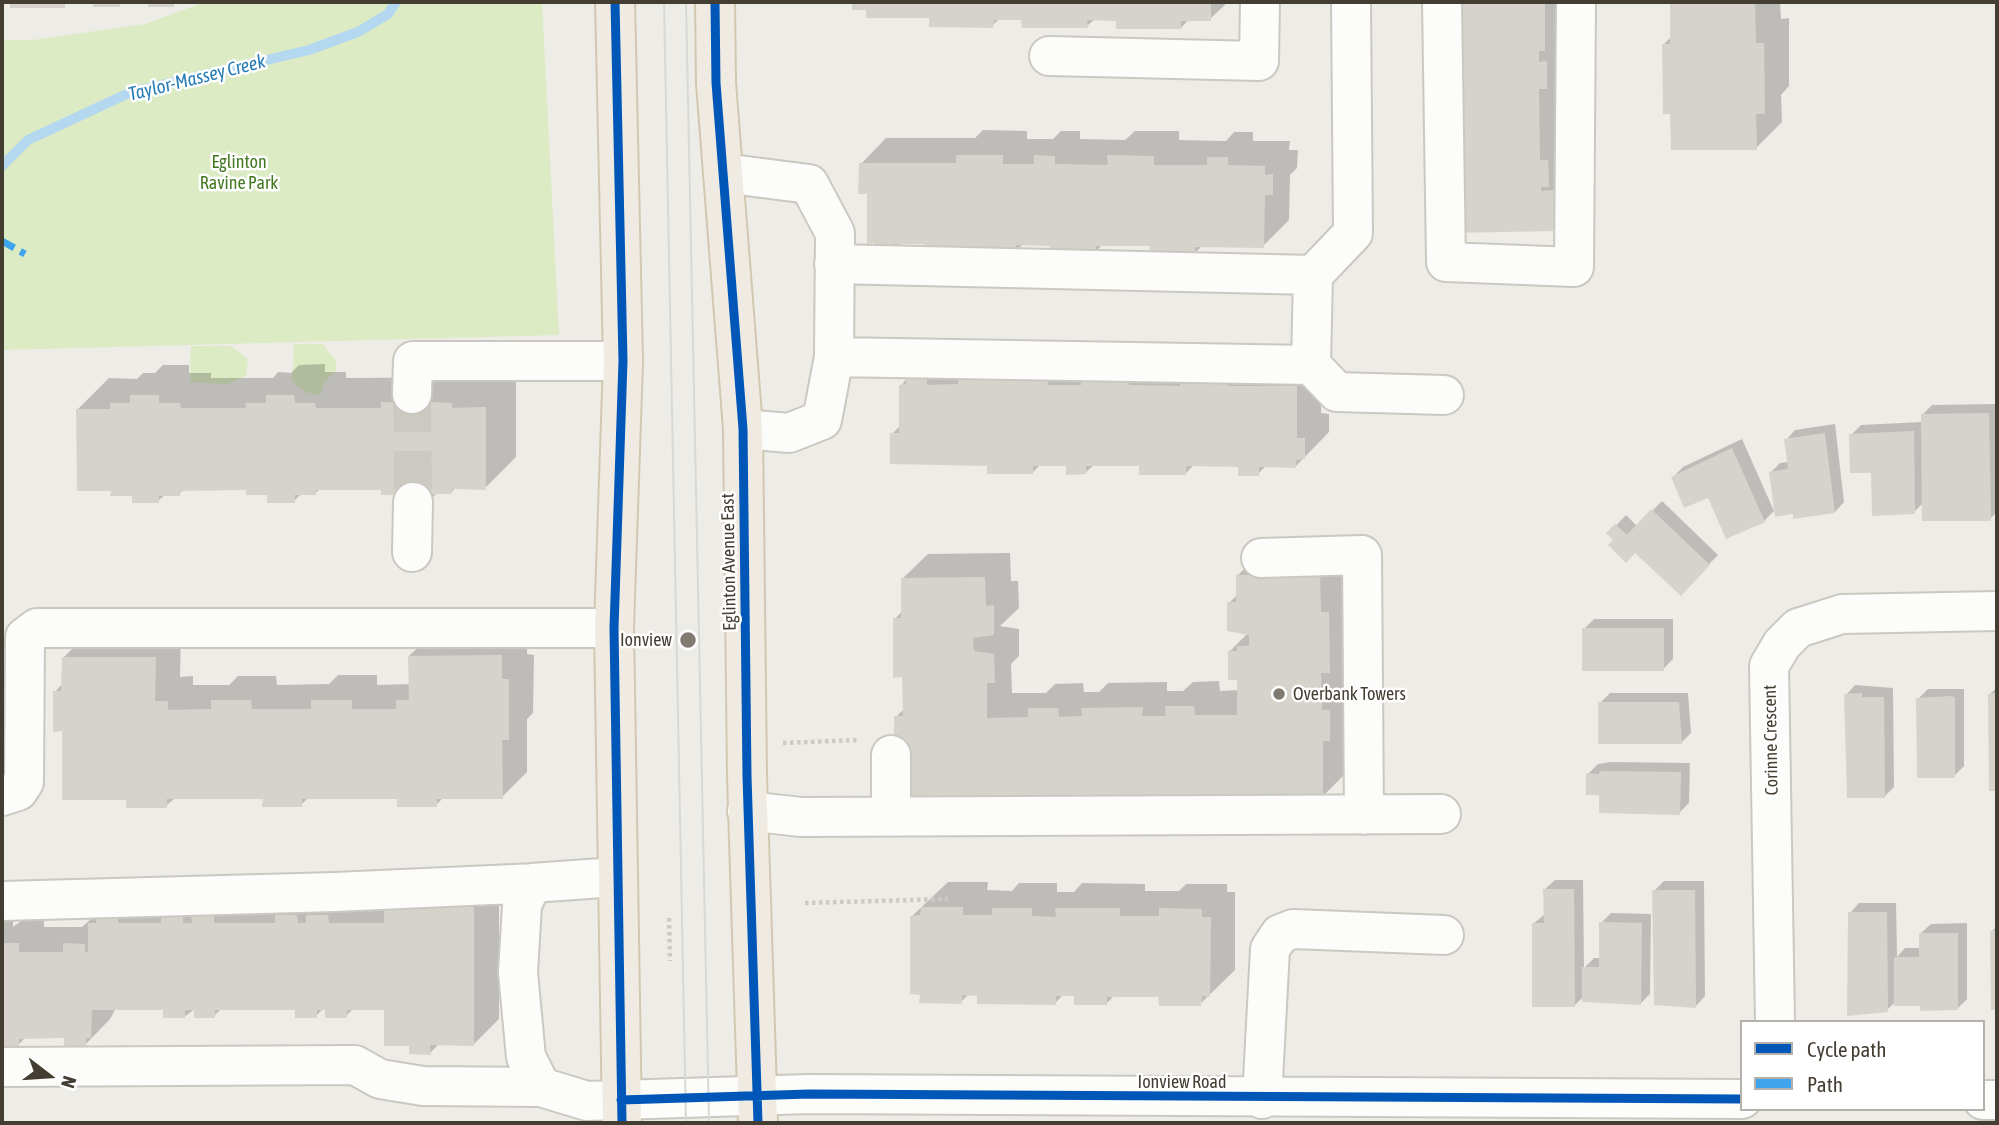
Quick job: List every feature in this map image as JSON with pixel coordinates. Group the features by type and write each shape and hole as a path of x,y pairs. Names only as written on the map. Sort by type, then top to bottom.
{"main road":[{"path":"615,2 623,361 614,628 616,877 622,1112"},
{"name":"Eglinton Avenue East","path":"715,2 716,83 743,429 747,811 758,1110"}],"street":[{"path":"1049,56 1259,61 1260,2"},
{"path":"1311,365 1313,275 1353,233 1351,2"},
{"path":"1441,2 1446,262 1574,267 1576,2"},
{"path":"723,173 808,184 835,233 834,357 822,420 789,433 743,429"},
{"path":"834,264 1313,275"},
{"path":"834,357 1311,365 1337,392 1444,396"},
{"path":"412,394 412,361 623,361"},
{"path":"412,552 413,502"},
{"path":"1261,558 1362,555 1364,815"},
{"name":"Corinne Crescent","path":"1775,1020 1769,666 1782,644 1798,628 1842,614 1997,611"},
{"path":"2,796 18,791 24,782 25,637 37,628 614,628"},
{"path":"876,747 891,816"},
{"path":"747,811 801,817 1441,814"},
{"path":"2,901 335,892 616,877"},
{"path":"536,883 532,883 522,905 518,973 527,1057 541,1087"},
{"path":"1262,1099 1270,948 1280,934 1293,929 1444,935"},
{"name":"Ionview Road","path":"2,1067 355,1065 380,1079 423,1086 541,1087 622,1112 1121,1110 1262,1099 1399,1111 1740,1099"}],"path":[{"path":"748,740 876,747"},
{"path":"805,902 947,899"},
{"path":"669,918 670,961"}],"green space":[{"name":"Eglinton Ravine Park","path":"205,2 542,2 559,335 4,350 2,356 2,40 33,40 145,24"},
{"path":"294,344 323,344 336,361 336,371 324,382 320,395 305,392 292,381"},
{"path":"191,346 231,346 248,359 246,376 227,384 190,382"}],"building":[{"path":"10,2 65,2 65,8 10,8"},
{"path":"93,2 120,2 120,7 93,7"},
{"path":"148,2 174,2 174,7 148,7"},
{"path":"852,2 1211,2 1211,21 1181,21 1181,29 1116,29 1116,21 1087,20 1088,28 1022,28 1021,20 994,20 993,28 929,27 929,18 866,18 866,10 852,10"},
{"path":"1451,2 1545,2 1545,51 1539,51 1539,62 1547,61 1547,89 1539,89 1540,160 1548,160 1549,187 1541,187 1541,191 1557,190 1558,231 1448,233"},
{"path":"1670,2 1755,2 1756,43 1764,43 1765,114 1756,114 1757,150 1671,150 1670,114 1663,114 1662,44 1670,44"},
{"path":"956,155 1003,155 1003,164 1034,164 1034,155 1055,156 1055,164 1108,165 1107,155 1154,156 1154,165 1207,165 1207,157 1228,157 1228,165 1265,166 1265,175 1273,174 1273,195 1265,195 1264,248 1195,247 1195,255 1150,254 1150,246 1096,246 1096,253 1049,253 1050,246 1016,245 1016,254 923,252 924,244 894,244 894,252 874,251 874,243 867,244 867,194 858,194 859,163 956,163"},
{"path":"906,375 927,375 927,385 958,384 958,376 1048,376 1048,385 1081,385 1081,376 1129,377 1129,385 1180,386 1180,377 1228,377 1228,386 1297,386 1297,438 1305,438 1305,459 1296,460 1296,468 1259,467 1259,476 1238,476 1238,467 1186,466 1186,475 1139,475 1139,466 1086,466 1086,474 1066,475 1066,466 1033,466 1033,474 987,474 987,466 890,464 890,433 899,433 899,385 906,384"},
{"path":"430,394 430,402 452,403 452,408 486,407 486,490 452,489 451,494 381,495 381,490 316,490 316,495 295,495 295,503 267,503 267,495 246,495 246,490 180,491 180,496 159,496 159,503 132,503 132,496 110,496 111,491 77,491 76,409 110,409 110,403 130,403 130,395 159,395 159,403 180,403 181,408 246,408 245,403 266,403 266,395 294,395 295,403 315,403 316,408 381,408 381,402 401,403"},
{"path":"1989,413 1991,521 1922,521 1921,414"},
{"path":"1914,431 1915,514 1872,516 1871,473 1850,473 1849,434"},
{"path":"1825,433 1835,513 1793,519 1793,514 1775,517 1769,472 1788,469 1784,439"},
{"path":"1732,448 1765,522 1726,539 1708,498 1684,508 1671,477"},
{"path":"1651,509 1710,565 1681,596 1635,553 1626,563 1608,545 1613,540 1606,533 1615,524 1627,535"},
{"name":"Overbank Towers","path":"1320,574 1321,612 1329,612 1330,673 1321,673 1322,710 1330,710 1330,741 1323,741 1323,798 903,803 894,745 894,716 903,716 902,677 893,678 893,618 901,618 901,578 985,577 986,606 994,605 994,635 973,638 974,651 994,654 995,683 987,683 987,718 1028,717 1028,708 1058,708 1059,717 1082,716 1081,708 1143,707 1142,716 1166,716 1165,706 1194,706 1195,715 1237,715 1237,680 1228,680 1228,651 1237,651 1237,646 1249,646 1249,635 1227,631 1227,602 1236,602 1236,575"},
{"path":"1582,628 1664,628 1664,671 1582,671"},
{"path":"502,655 502,679 509,679 509,740 502,740 503,799 437,799 437,807 397,807 397,799 302,799 302,807 262,807 263,799 167,799 167,808 126,808 126,800 62,800 62,731 53,732 53,691 61,691 62,657 156,657 155,701 168,701 168,710 211,709 211,700 251,700 252,709 311,709 311,700 352,700 352,709 396,709 396,700 409,700 408,656"},
{"path":"1862,693 1862,697 1884,697 1885,798 1847,798 1844,694"},
{"path":"1997,693 1997,791 1989,791 1988,694"},
{"path":"1916,698 1955,698 1955,778 1917,778"},
{"path":"1598,702 1679,702 1682,744 1598,744"},
{"path":"1600,771 1681,772 1680,815 1599,813 1599,795 1586,795 1586,773 1599,774"},
{"path":"1543,889 1574,889 1575,1007 1532,1007 1532,923 1544,923"},
{"path":"1652,890 1695,890 1696,1008 1654,1005"},
{"path":"384,907 474,907 474,1046 430,1045 431,1055 409,1054 409,1046 384,1046 384,1010 347,1010 347,1018 325,1018 325,1010 317,1010 317,1018 295,1018 295,1010 215,1010 215,1018 194,1018 194,1010 185,1010 185,1018 163,1018 163,1010 92,1010 91,1038 86,1038 86,1047 64,1046 64,1038 19,1039 19,1047 2,1047 2,943 19,943 19,952 63,952 63,943 85,944 85,952 88,952 88,923 96,923 96,915 118,915 118,923 161,923 161,915 183,915 183,923 192,923 191,915 214,915 214,923 275,923 275,915 297,915 298,923 306,923 306,915 328,915 329,923 384,923"},
{"path":"921,907 963,907 963,915 992,915 992,908 1032,908 1032,916 1056,917 1055,908 1120,908 1120,916 1159,916 1159,908 1202,909 1202,917 1211,917 1210,997 1202,996 1201,1006 1159,1006 1158,997 1107,997 1107,1005 1074,1005 1074,996 1056,996 1056,1005 977,1004 977,996 962,995 962,1004 919,1003 920,995 910,994 910,916 920,915"},
{"path":"1848,912 1887,912 1888,1012 1847,1016"},
{"path":"1599,922 1642,923 1641,1005 1582,1002 1582,967 1599,967"},
{"path":"1990,931 1997,931 1997,1010 1991,1010"},
{"path":"1919,933 1958,933 1958,1010 1920,1011 1920,1006 1894,1006 1894,957 1919,957"}],"waterway":[{"name":"Taylor-Massey Creek","path":"2,166 28,140 131,92 309,50 358,32 388,14 396,2"}],"tunnel":[{"path":"412,394 413,502"}],"tram line":[{"path":"664,2 686,1123"},
{"path":"686,2 709,1123"}],"marked path":[{"path":"2,241 25,254"}],"cycle path":[{"path":"615,2 623,361 614,628 622,1123"},
{"path":"715,2 716,83 743,429 747,776 758,1123"},
{"path":"621,1100 809,1094 1740,1099"}],"place":[{"name":"Ionview","path":"688,640"},
{"name":"Overbank Towers","path":"1279,694"}]}
